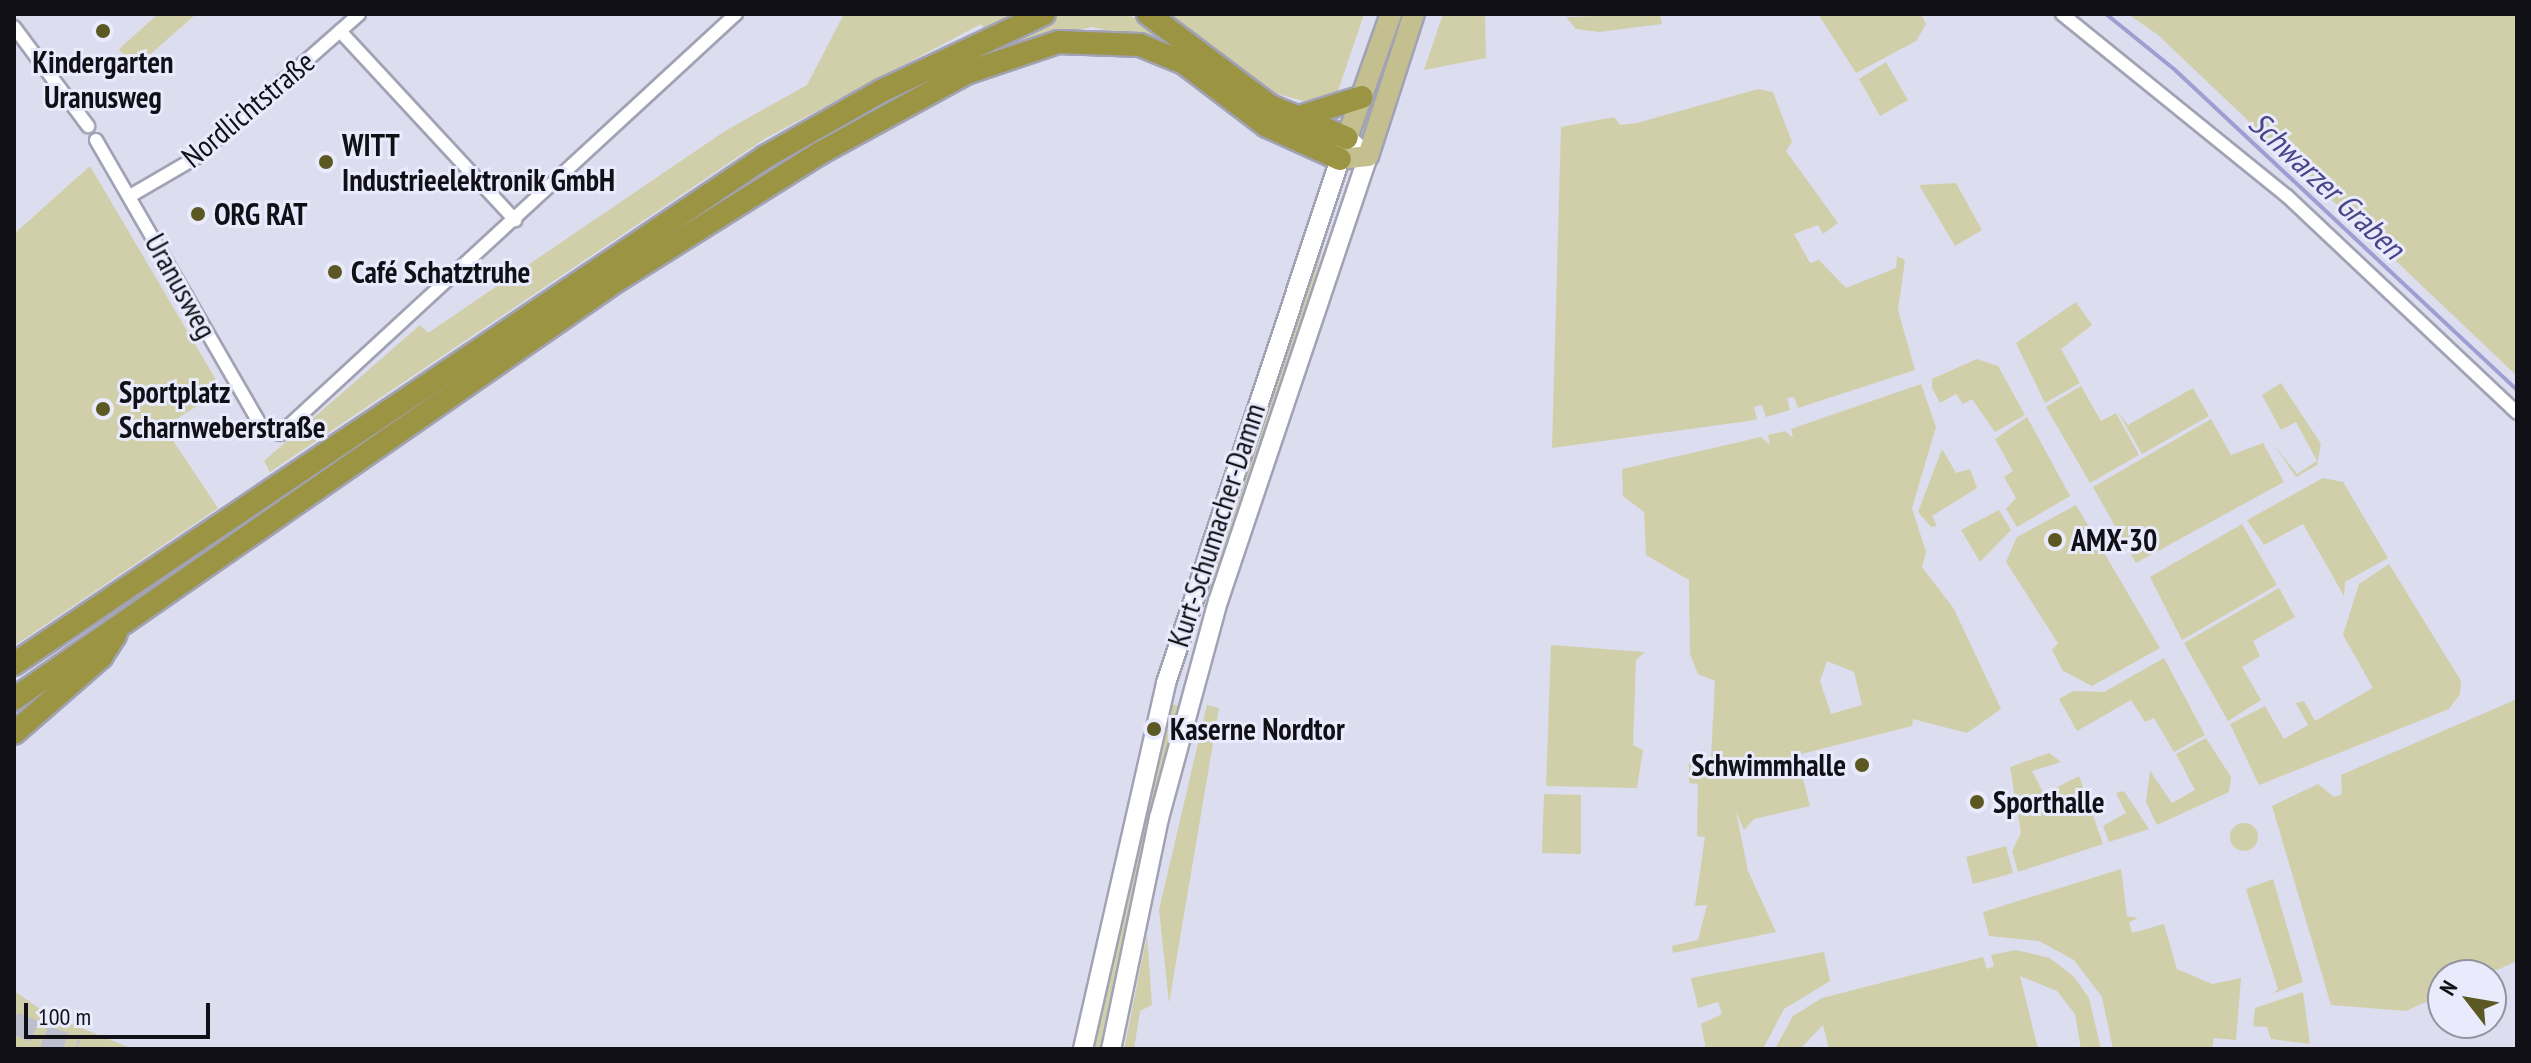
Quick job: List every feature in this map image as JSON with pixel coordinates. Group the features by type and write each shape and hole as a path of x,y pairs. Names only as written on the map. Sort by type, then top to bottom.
{"highway":[{"path":"14,664 765,157 881,91 1044,14"},
{"path":"1148,14 1293,119 1344,149"},
{"path":"14,699 616,281 820,153 977,69 1066,41 1140,45 1184,63 1267,126 1344,149"},
{"path":"1293,119 1362,97"},
{"path":"14,733 101,657 123,623"}],"main road":[{"name":"Kurt-Schumacher-Damm","path":"1083,1049 1166,683 1391,14"},
{"name":"Kurt-Schumacher-Damm","path":"1111,1049 1192,690 1414,14"},
{"path":"1344,149 1368,156"},
{"path":"1166,683 1192,690"}],"street":[{"name":"Nordlichtstraße","path":"130,196 197,157 359,14"},
{"path":"340,31 515,220 736,14"},
{"path":"2062,14 2287,196 2517,413"},
{"path":"14,27 88,126"},
{"name":"Uranusweg","path":"96,140 267,431 287,432 515,220"}],"shaded area":[{"path":"158,14 196,14 128,74 117,62 124,56 119,49"},
{"path":"844,14 1022,14 986,32 981,24 766,138 270,472 264,461 420,325 428,333 725,131 807,85"},
{"path":"1122,14 1148,21 1171,45 1092,27 998,45 1057,16"},
{"path":"1170,14 1364,14 1336,97 1303,101 1256,88"},
{"path":"1443,14 1485,14 1486,58 1424,70"},
{"path":"1660,14 1662,24 1599,32 1576,29 1566,17"},
{"path":"1818,14 1921,14 1926,24 1916,41 1856,73"},
{"path":"2128,14 2517,14 2517,376 2158,35"},
{"path":"1886,62 1908,100 1880,116 1859,79"},
{"path":"1758,89 1773,92 1792,142 1786,151 1838,223 1823,234 1818,225 1794,234 1810,263 1819,260 1846,288 1896,268 1897,256 1905,260 1898,310 1915,370 1798,408 1794,397 1787,398 1790,410 1766,417 1762,405 1754,407 1757,419 1748,421 1552,448 1561,127 1614,117 1620,125 1637,123"},
{"name":"Sportplatz Scharnweberstraße","path":"90,166 222,390 164,427 218,508 14,646 14,234"},
{"path":"1956,183 1982,230 1955,246 1919,185"},
{"path":"1338,185 1314,283 1188,671 1234,496"},
{"path":"2076,302 2092,325 2061,349 2080,383 2045,403 2016,343"},
{"path":"1977,359 1998,366 2025,415 1995,432 1972,399 1963,404 1956,394 1940,403 1932,388 1932,379"},
{"path":"2281,383 2321,444 2317,465 2296,477 2272,442 2297,474 2317,461 2296,422 2281,430 2262,395"},
{"path":"1921,384 1936,427 1912,508 1926,552 1922,567 1954,609 2001,709 1967,733 1913,719 1912,726 1797,755 1810,806 1754,819 1744,830 1736,812 1748,871 1776,932 1673,953 1672,946 1698,940 1707,905 1695,906 1705,837 1697,836 1698,784 1689,783 1689,758 1711,758 1715,681 1698,674 1690,654 1689,580 1646,555 1644,512 1623,496 1622,469 1761,437 1770,445 1768,435 1785,431 1793,438 1791,429","holes":["1827,661 1854,672 1862,705 1831,714 1820,681"]},
{"path":"2081,386 2101,421 2116,413 2139,455 2090,483 2046,407"},
{"path":"2193,388 2209,416 2142,454 2118,412 2128,425"},
{"path":"2027,417 2070,496 2017,527 2006,509 2016,498 2004,477 2013,471 1995,439"},
{"path":"2211,419 2231,455 2263,443 2284,482 2136,563 2093,487"},
{"path":"1942,449 1956,473 1970,469 1977,488 1932,516 1937,526 1931,527 1918,512"},
{"path":"2323,478 2343,482 2388,558 2345,582 2344,596 2303,524 2264,545 2247,520"},
{"path":"2076,505 2160,648 2092,686 2063,671 2052,650 2058,643 2006,562 2017,537"},
{"path":"1999,510 2011,530 1980,562 1961,530"},
{"path":"2242,524 2277,585 2182,640 2150,577"},
{"path":"2389,564 2461,681 2460,694 2449,709 2259,785 2230,724 2265,706 2284,739 2308,725 2296,703 2304,701 2315,721 2373,688 2343,635 2359,584"},
{"path":"2279,588 2295,617 2253,641 2260,656 2242,667 2261,700 2228,721 2184,643"},
{"path":"1551,645 1645,652 1636,660 1633,745 1643,750 1637,788 1546,786"},
{"path":"2164,658 2205,735 2174,752 2154,718 2145,722 2131,700 2077,731 2059,699 2073,691 2104,692"},
{"path":"2517,699 2517,961 2507,966 2507,959 2427,959 2427,1001 2406,1011 2331,1005 2272,806 2318,784 2334,797 2342,794 2341,775"},
{"path":"1172,704 1180,706 1103,1049 1094,1049"},
{"path":"1207,705 1219,708 1169,1003 1159,910"},
{"path":"2206,738 2231,777 2229,792 2157,825 2146,802 2150,771 2172,803 2195,790 2176,754"},
{"path":"2049,753 2061,762 2032,771 2044,794 2079,776 2103,844 2018,872 2012,851 2021,833 2010,767"},
{"path":"2124,791 2149,829 2109,842 2103,826 2126,813 2116,793"},
{"path":"1544,794 1581,795 1581,854 1542,853"},
{"path":"2244,823 2254,827 2258,837 2254,847 2244,851 2234,847 2230,837 2234,827"},
{"path":"2006,846 2013,873 1973,884 1966,857"},
{"path":"2121,869 2127,916 2138,918 2129,922 2132,933 2164,924 2177,969 2212,984 2241,978 2236,1040 2214,1038 2212,1049 2113,1049 2102,997 2074,960 2039,941 1989,936 1983,912"},
{"path":"2273,879 2303,982 2272,994 2278,989 2246,889"},
{"path":"1147,935 1152,1005 1140,1011 1134,1049 1124,1049"},
{"path":"2016,950 2050,958 2074,977 2089,998 2101,1049 2081,1049 2075,1014 2057,991 2020,976 2038,1049 1829,1049 1823,1025 1800,1049 1775,1049 1793,1016 1822,998 1983,957 1987,969 1994,966 1991,955"},
{"path":"1824,952 1830,981 1784,1009 1763,1049 1706,1049 1701,1024 1722,1014 1718,1002 1698,1008 1691,978"},
{"path":"14,991 49,1015 133,1049 14,1049"},
{"path":"2303,992 2310,1044 2271,1039 2267,1027 2253,1026 2255,1008"}],"waterway":[{"name":"Schwarzer Graben","path":"2106,14 2174,69 2517,390"}],"tunnel":[{"path":"14,1023 77,1049"}],"place":[{"name":"Kindergarten Uranusweg","path":"103,31"},
{"name":"WITT Industrieelektronik GmbH","path":"326,162"},
{"name":"ORG RAT","path":"198,214"},
{"name":"Café Schatztruhe","path":"335,272"},
{"name":"Sportplatz Scharnweberstraße","path":"103,409"},
{"name":"AMX-30","path":"2055,540"},
{"name":"Kaserne Nordtor","path":"1154,729"},
{"name":"Schwimmhalle","path":"1862,765"},
{"name":"Sporthalle","path":"1977,802"}]}
